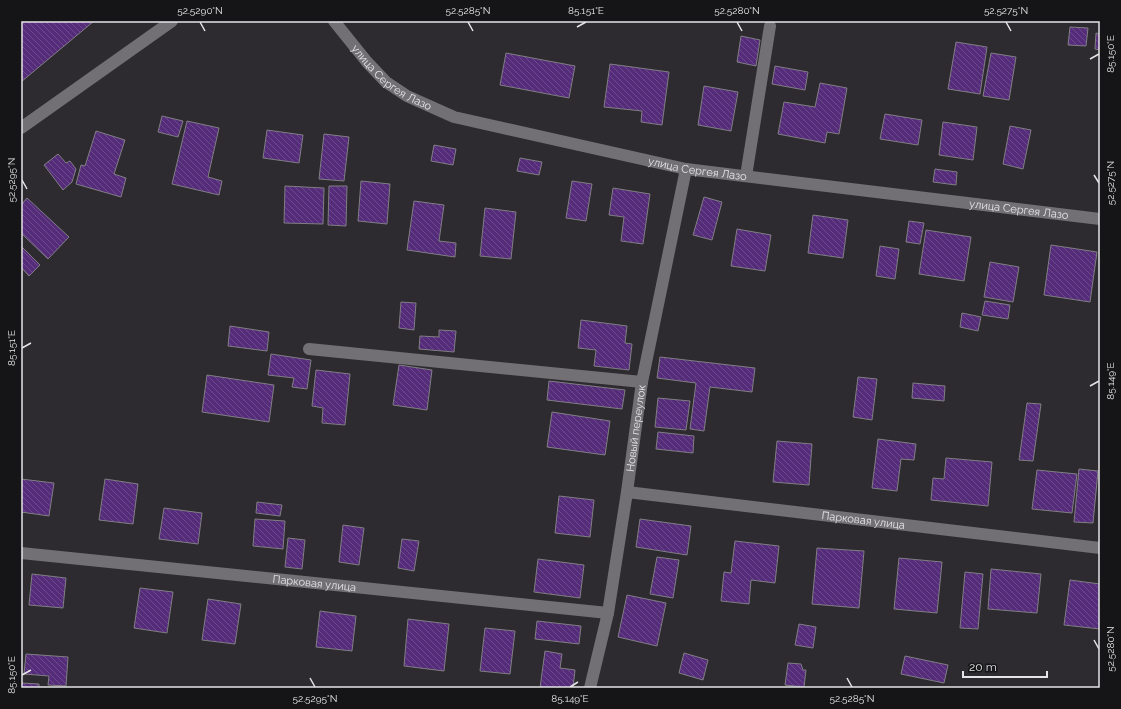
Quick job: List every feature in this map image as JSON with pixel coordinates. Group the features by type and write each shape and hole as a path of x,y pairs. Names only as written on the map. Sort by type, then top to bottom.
{"street":[{"path":"21,128 172,21"},
{"name":"улица Сергея Лазо","path":"334,21 367,62 386,82 407,96 454,117 686,169 1100,219"},
{"path":"746,176 770,26"},
{"name":"Новый переулок","path":"590,688 608,613 642,382 686,169"},
{"path":"309,349 642,382"},
{"name":"Парковая улица","path":"627,492 1100,548"},
{"name":"Парковая улица","path":"21,553 608,613"}],"building":[{"path":"21,21 94,21 21,82"},
{"path":"1070,27 1088,28 1086,46 1068,45"},
{"path":"1096,33 1100,34 1100,50 1095,49"},
{"path":"741,36 760,40 756,66 737,62"},
{"path":"956,42 987,47 980,94 948,89"},
{"path":"506,53 575,66 569,98 500,85"},
{"path":"991,53 1016,57 1009,100 983,96"},
{"path":"610,64 669,72 662,125 641,122 642,111 604,107"},
{"path":"775,66 808,72 805,90 772,84"},
{"path":"820,83 847,88 839,134 827,132 825,143 778,134 784,102 815,107"},
{"path":"704,86 738,92 731,131 698,125"},
{"path":"885,114 922,120 918,145 880,139"},
{"path":"162,116 183,121 178,137 158,132"},
{"path":"187,121 219,128 208,177 222,181 219,195 172,184"},
{"path":"943,122 977,127 973,160 939,155"},
{"path":"1010,126 1031,130 1023,169 1003,164"},
{"path":"267,130 303,135 299,163 263,158"},
{"path":"96,131 125,140 114,174 126,178 121,197 76,184 81,165 85,166"},
{"path":"324,134 349,137 344,181 319,179"},
{"path":"434,145 456,149 453,165 431,161"},
{"path":"58,154 66,163 70,161 76,169 72,182 63,190 44,165"},
{"path":"520,158 542,162 539,175 517,171"},
{"path":"935,169 957,172 956,185 933,182"},
{"path":"361,181 390,184 387,224 358,221"},
{"path":"572,181 592,184 586,221 566,218"},
{"path":"285,186 324,188 323,224 284,223"},
{"path":"329,186 347,186 346,226 328,225"},
{"path":"613,188 650,194 643,244 621,241 624,217 609,215"},
{"path":"704,197 722,202 712,240 693,235"},
{"path":"27,198 69,237 48,259 21,233 21,205"},
{"path":"414,201 444,205 439,241 456,243 455,257 407,250"},
{"path":"485,208 516,212 511,259 480,256"},
{"path":"813,215 848,220 843,258 808,253"},
{"path":"909,221 924,223 920,244 906,242"},
{"path":"737,229 771,235 765,271 731,266"},
{"path":"926,230 971,237 964,281 919,274"},
{"path":"1051,245 1097,252 1090,302 1044,295"},
{"path":"21,246 40,265 29,276 21,267"},
{"path":"880,246 899,249 895,279 876,276"},
{"path":"990,262 1019,267 1013,302 984,297"},
{"path":"985,301 1010,305 1008,319 982,315"},
{"path":"401,302 416,303 414,330 399,328"},
{"path":"962,313 981,317 978,331 960,327"},
{"path":"581,320 627,326 625,343 632,344 629,370 594,366 596,350 578,348"},
{"path":"230,326 269,332 267,351 228,346"},
{"path":"439,330 456,331 454,352 419,349 420,336 439,337"},
{"path":"271,354 311,360 307,389 292,387 294,378 268,375"},
{"path":"660,357 755,368 752,392 710,387 704,431 690,429 696,383 657,378"},
{"path":"399,365 432,370 427,410 393,405"},
{"path":"316,370 350,374 345,425 322,423 323,408 312,406"},
{"path":"207,375 274,385 269,422 202,412"},
{"path":"858,377 877,379 872,420 853,417"},
{"path":"549,381 625,390 622,409 547,400"},
{"path":"913,383 945,386 944,401 912,398"},
{"path":"658,398 690,401 686,430 655,427"},
{"path":"1027,403 1041,404 1033,461 1019,460"},
{"path":"552,412 610,421 605,455 547,447"},
{"path":"658,432 694,436 693,453 656,449"},
{"path":"878,439 916,444 914,460 901,459 897,491 872,488"},
{"path":"777,441 812,444 809,485 773,482"},
{"path":"946,458 992,462 988,506 931,500 933,478 944,479"},
{"path":"1079,469 1098,471 1093,523 1074,522"},
{"path":"1037,470 1077,474 1072,513 1032,509"},
{"path":"21,479 54,483 49,516 21,512"},
{"path":"105,479 138,484 133,524 99,520"},
{"path":"559,496 594,500 590,537 555,533"},
{"path":"257,502 282,505 280,516 256,513"},
{"path":"164,508 202,513 198,544 159,539"},
{"path":"255,519 285,521 283,549 253,546"},
{"path":"640,519 691,526 687,555 636,547"},
{"path":"343,525 364,528 359,565 339,562"},
{"path":"288,538 305,540 302,569 285,567"},
{"path":"402,539 419,541 414,571 398,568"},
{"path":"735,541 779,546 775,583 751,580 749,604 721,601 724,572 731,573"},
{"path":"817,548 864,551 859,608 812,604"},
{"path":"657,557 679,560 673,598 650,594"},
{"path":"899,558 942,562 937,613 894,609"},
{"path":"538,559 584,565 580,598 534,592"},
{"path":"991,569 1041,574 1037,613 988,609"},
{"path":"965,572 983,574 978,629 960,628"},
{"path":"32,574 66,578 63,608 29,605"},
{"path":"1070,580 1100,584 1100,629 1064,625"},
{"path":"140,588 173,592 167,633 134,628"},
{"path":"627,595 666,603 657,646 618,637"},
{"path":"208,599 241,604 235,644 202,640"},
{"path":"320,611 356,616 352,651 316,647"},
{"path":"408,619 449,624 444,671 404,666"},
{"path":"537,621 581,626 579,644 535,639"},
{"path":"799,624 816,627 813,648 795,645"},
{"path":"485,628 515,631 510,674 480,671"},
{"path":"545,651 562,654 560,668 575,670 573,688 540,688"},
{"path":"684,653 708,660 703,680 679,673"},
{"path":"26,654 68,657 66,686 48,685 49,676 24,674"},
{"path":"905,656 948,665 944,683 901,674"},
{"path":"788,663 801,664 803,670 806,670 804,687 785,685"},
{"path":"21,683 39,684 39,688 21,688"}]}
